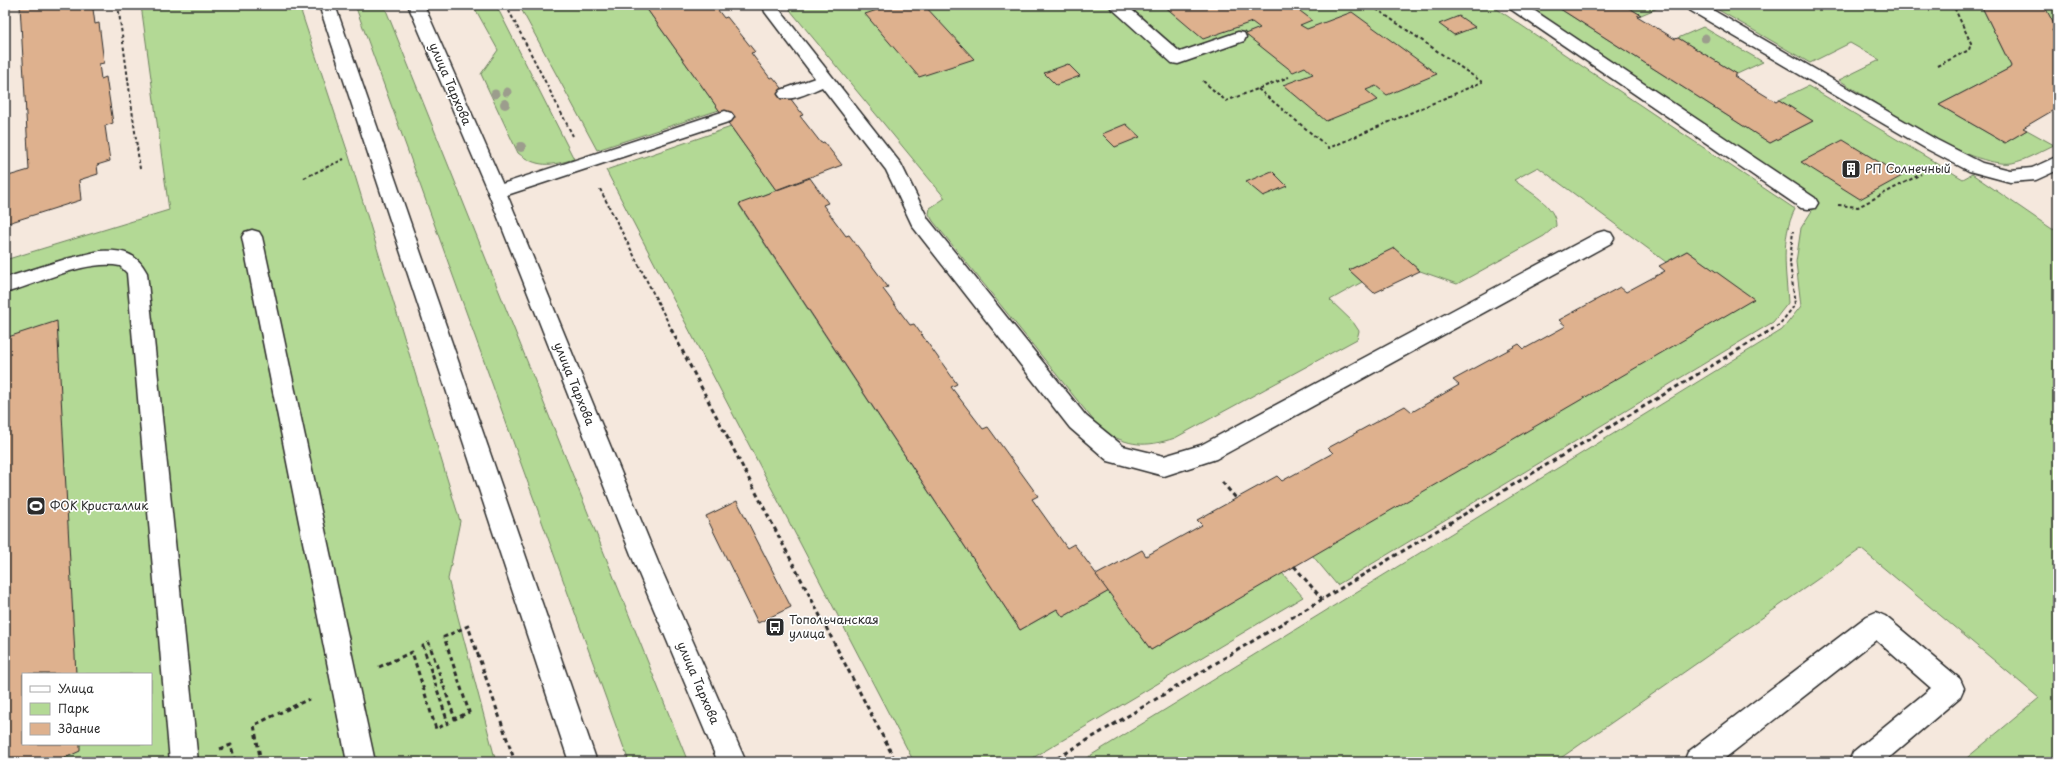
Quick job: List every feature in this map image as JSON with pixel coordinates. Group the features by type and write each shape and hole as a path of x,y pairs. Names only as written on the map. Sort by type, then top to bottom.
{"main road":[{"path":"327,5 583,762"},
{"name":"улица Тархова","path":"416,5 497,192 646,562 732,762"},
{"path":"771,5 771,9 894,168 920,222 1078,422 1116,454 1164,466 1208,452 1604,238"},
{"path":"1116,5 1178,59 1238,37"},
{"path":"1515,5 1808,203"},
{"path":"1692,5 1954,157 1976,167 2010,176 2036,174 2058,162"},
{"path":"787,94 826,80"},
{"path":"497,192 587,164 725,117"},
{"path":"252,237 361,762"},
{"path":"5,286 95,258 111,257 124,259 133,265 137,273 184,762"},
{"path":"1698,762 1876,624 1951,688 1863,762"}],"path":[{"path":"118,5 140,168"},
{"path":"506,5 734,453 896,762"},
{"path":"1938,66 1969,50 1971,43 1953,5"},
{"path":"1258,89 1330,148 1482,82 1375,8"},
{"path":"1178,59 1226,101 1289,77"},
{"path":"304,178 349,156"},
{"path":"1051,762 1779,325 1795,305 1790,262 1794,220 1808,203 1858,207 1954,157"},
{"path":"1294,566 1322,599"},
{"path":"393,661 412,652 436,729 448,723 423,646 429,643 455,719 469,712 444,637 468,626 515,762"},
{"path":"261,762 254,725 344,684"}],"green space":[{"path":"141,5 299,5 349,156 460,521 448,579 496,762 5,762 5,260 169,210"},
{"path":"355,5 384,5 688,762 629,762"},
{"path":"473,5 496,5 574,159 558,163 544,164 532,161 518,153 481,74 498,50"},
{"path":"519,5 644,5 719,110 597,150"},
{"path":"791,5 1491,5 1795,209 1787,232 1785,255 1788,303 1773,322 1337,585 1312,555 1753,299 1687,251 1666,262 1538,167 1514,180 1547,205 1552,212 1555,218 1556,226 1544,236 1457,284 1420,271 1394,249 1349,270 1362,282 1330,300 1353,322 1359,331 1357,339 1175,438 1146,444 1137,444 1121,440 1102,431 933,221 929,214 930,208 945,198 790,10"},
{"path":"1524,5 1554,5 1770,143 1813,121 1779,100 1808,86 1963,179 1972,174 2052,229 2058,230 2058,762 1962,762 2039,698 1861,549 1555,762 1080,762 1782,330 1801,306 1796,262 1801,228 1813,209 1806,196"},
{"path":"1624,5 1665,5 1641,15"},
{"path":"1710,5 1981,5 2011,66 2010,68 1939,105 2005,143 2027,130 2054,145 2028,158 2012,163 1994,162 1972,156 1948,145 1899,118 1839,80 1880,60 1850,43 1810,63"},
{"path":"2043,5 2058,5 2058,31 2057,30"},
{"path":"1703,27 1763,62 1737,74 1678,38"},
{"path":"731,127 776,190 739,205 1020,630 1057,609 1063,617 1109,591 1151,650 1282,573 1303,597 1026,762 914,762 606,170"}],"building":[{"path":"20,5 97,5 97,8 93,9 95,24 99,23 104,63 99,64 101,79 106,77 113,123 105,126 110,161 97,165 98,174 79,180 81,200 5,224 5,177 29,170"},
{"path":"644,5 714,5 724,18 727,17 755,52 751,53 770,78 773,77 787,94 803,115 800,116 821,143 824,142 842,165 776,190"},
{"path":"892,5 924,5 974,59 919,77 865,14"},
{"path":"1163,5 1292,5 1312,20 1300,25 1307,29 1352,12 1437,74 1387,95 1376,86 1366,90 1378,100 1326,121 1283,85 1313,74 1305,67 1293,72 1245,34 1260,28 1252,22 1203,39"},
{"path":"1554,5 1624,5 1641,15 1637,16 1675,39 1678,38 1737,74 1734,76 1753,88 1776,102 1779,100 1813,121 1770,143"},
{"path":"1981,5 2044,5 2057,30 2052,30 2058,40 2058,114 2052,111 2023,128 2027,130 2005,143 1939,105 2010,68 2011,66"},
{"path":"1459,16 1475,27 1454,35 1439,24"},
{"path":"1068,64 1080,76 1056,85 1044,73"},
{"path":"1126,124 1140,137 1115,147 1102,134"},
{"name":"РП Солнечный","path":"1843,140 1902,176 1860,199 1801,162"},
{"path":"1272,171 1287,186 1263,196 1246,182"},
{"path":"810,178 828,203 823,205 846,236 849,235 888,287 883,289 910,325 914,324 957,384 951,387 983,429 988,427 1038,496 1032,499 1067,548 1074,544 1109,591 1063,617 1057,609 1020,630 739,204"},
{"path":"1394,248 1420,271 1374,293 1349,270"},
{"path":"1687,251 1754,299 1151,650 1096,575 1142,550 1146,556 1202,525 1197,520 1277,476 1282,481 1333,453 1328,448 1405,406 1412,412 1459,385 1453,380 1519,344 1524,349 1566,326 1559,320 1620,287 1626,292 1665,271 1659,266"},
{"name":"ФОК Кристаллик","path":"57,321 76,673 22,673 22,745 80,745 80,751 56,762 5,762 5,338"},
{"path":"737,501 791,607 758,623 706,516"}],"place":[{"name":"РП Солнечный","path":"1851,169"},
{"name":"ФОК Кристаллик","path":"36,506"},
{"name":"Топольчанская улица","path":"775,627"}]}
